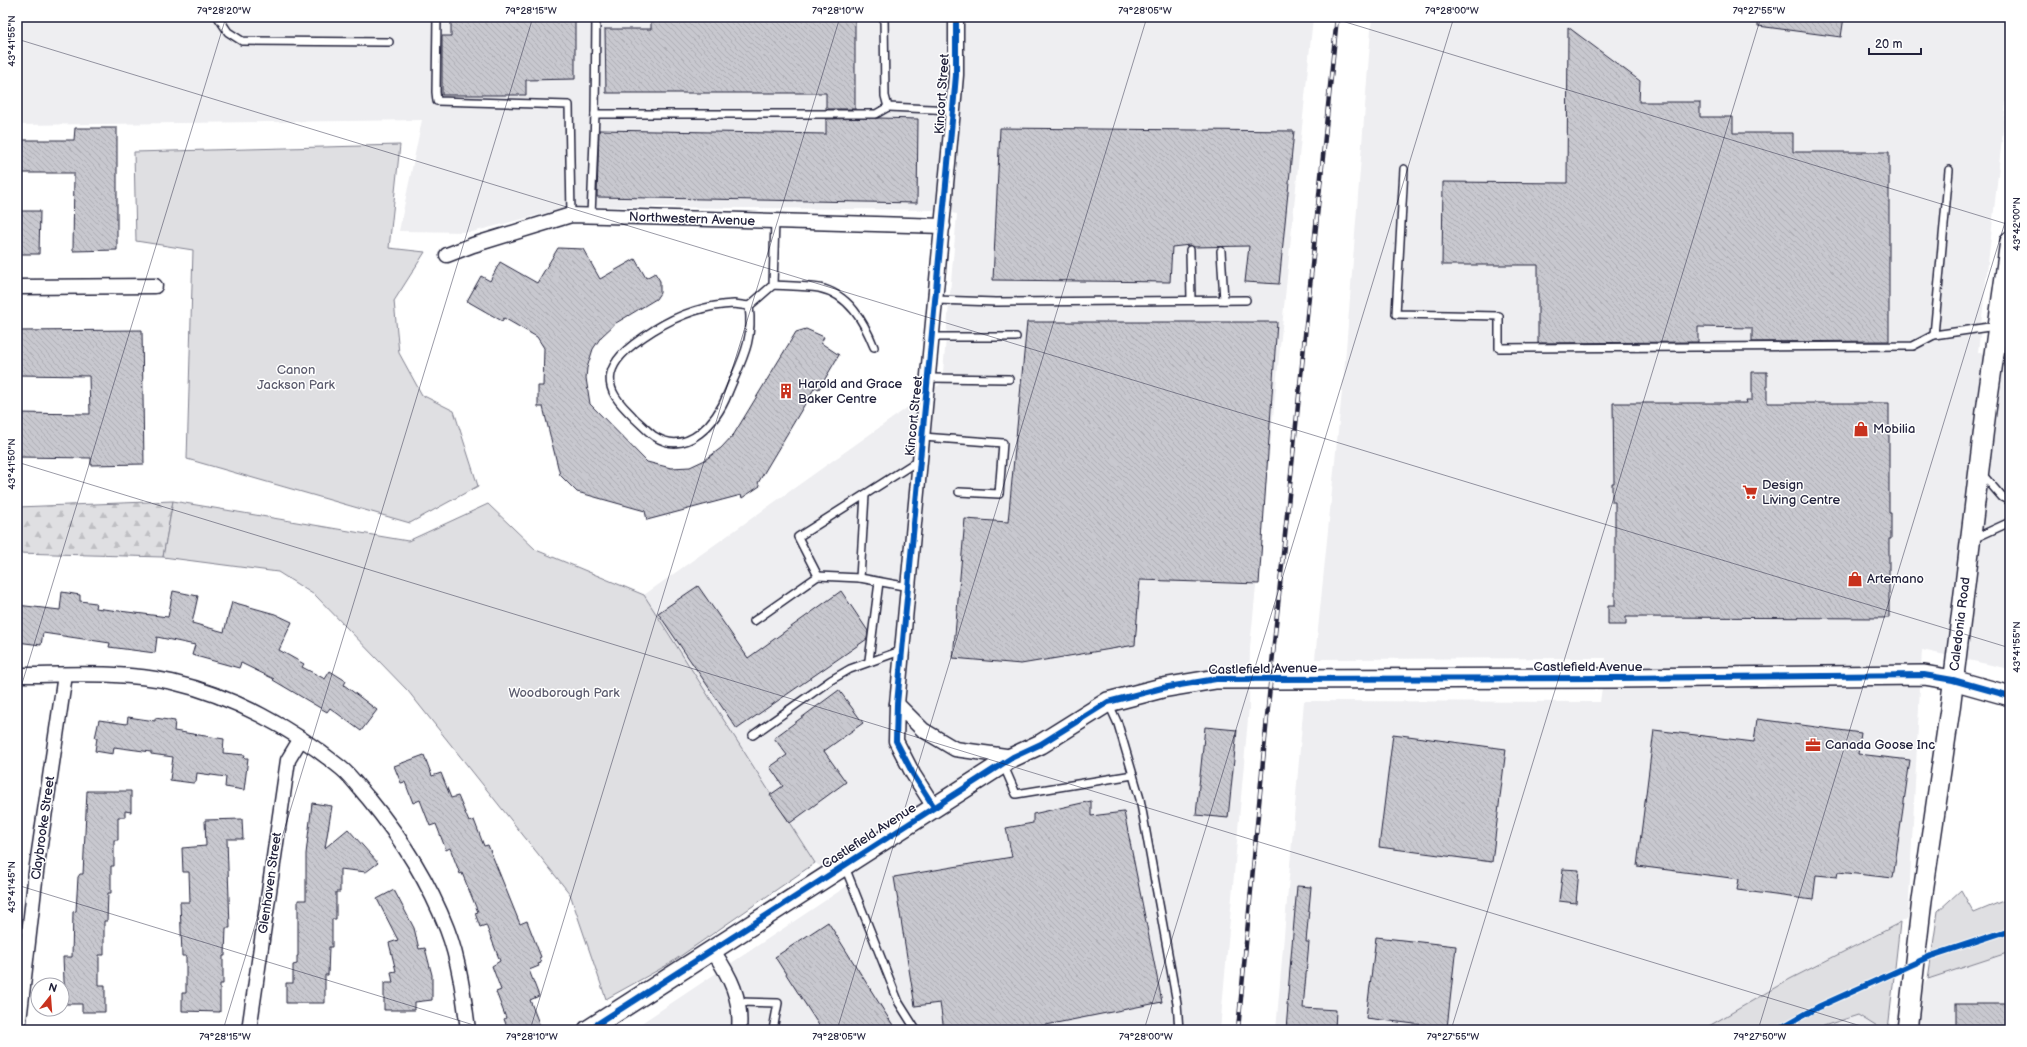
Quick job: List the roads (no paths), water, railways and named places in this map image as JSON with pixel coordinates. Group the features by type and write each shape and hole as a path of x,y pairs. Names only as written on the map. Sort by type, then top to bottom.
{"street":[{"name":"Kincort Street","path":"934,807 913,774 896,741 897,704 933,337 953,110 956,75 956,17"},
{"name":"Northwestern Avenue","path":"447,255 473,245 571,215 943,226"},
{"name":"Caledonia Road","path":"1906,1030 2010,241"},
{"path":"17,287 155,286"},
{"path":"17,675 107,674 143,677 191,687 221,697 253,711 300,740 342,769 391,825 424,876 448,930 460,977 468,1030"},
{"name":"Claybrooke Street","path":"18,1030 36,872 65,675"},
{"name":"Castlefield Avenue","path":"588,1030 1008,760 1040,744 1108,702 1162,688 1216,679 1619,678 1924,675 1953,680 2010,696"},
{"path":"897,704 924,730 955,749 1008,760"},
{"name":"Glenhaven Street","path":"249,1030 288,760 300,740"},
{"path":"713,951 727,972 738,1002 740,1017 739,1030"}],"lane":[{"path":"218,17 228,32 242,41 389,42"},
{"path":"437,17 436,92 438,102 569,105 571,215"},
{"path":"591,216 595,114 596,17"},
{"path":"884,17 885,96 888,108"},
{"path":"595,114 876,114 888,108 953,110"},
{"path":"1404,169 1396,314 1499,316 1499,348 1912,346 1934,335 1998,326"},
{"path":"1934,335 1949,170"},
{"path":"749,306 750,336 743,358 720,412 701,434 690,440 678,442 660,439 650,433 619,403 612,391 612,375 618,359 632,344 668,322 700,309 718,304 749,306 772,285 775,221"},
{"path":"1190,250 1191,300"},
{"path":"1221,251 1224,300"},
{"path":"772,285 820,288 837,296 859,315 874,347"},
{"path":"936,300 996,302 1246,300"},
{"path":"933,337 1016,337"},
{"path":"929,378 1009,379"},
{"path":"923,437 1003,443 999,494 959,492"},
{"path":"818,576 798,538 921,459"},
{"path":"1980,471 2002,497 2010,501"},
{"path":"860,578 865,495"},
{"path":"1971,540 2010,522"},
{"path":"754,621 818,576 860,578 909,587"},
{"path":"869,660 879,582"},
{"path":"753,735 831,680 869,660 903,650"},
{"path":"1108,702 1118,724 1140,799 1175,995 1179,1030"},
{"path":"1008,760 1016,794 1133,775"},
{"path":"844,865 898,1003 916,1030"},
{"path":"738,1002 778,1003 773,1030"}],"railway":[{"path":"1238,1030 1272,664 1337,17"}],"place":[{"name":"Harold and Grace Baker Centre","path":"786,391"},
{"name":"Mobilia","path":"1861,429"},
{"name":"Design Living Centre","path":"1750,492"},
{"name":"Artemano","path":"1855,579"},
{"name":"Canada Goose Inc","path":"1813,745"}],"park label":[{"name":"Canon Jackson Park","path":"296,378"},
{"name":"Woodborough Park","path":"564,693"}]}
